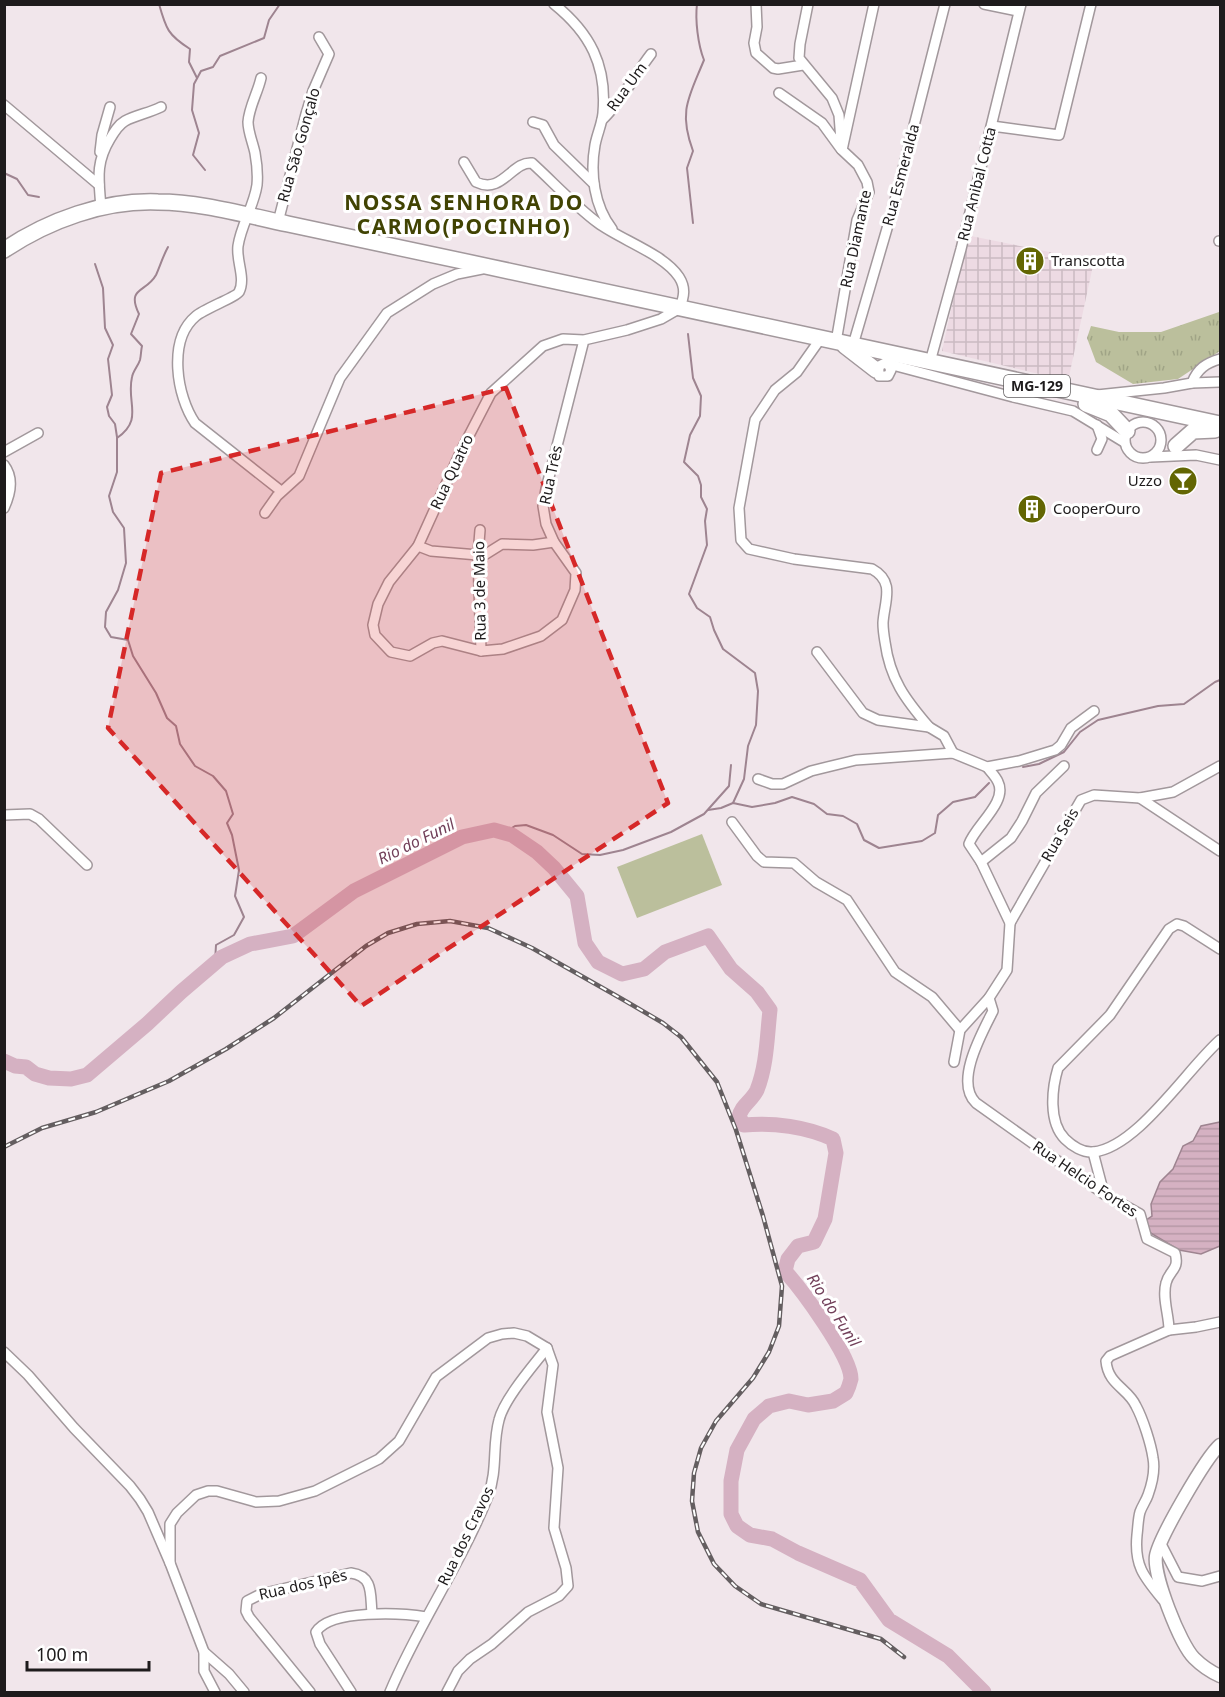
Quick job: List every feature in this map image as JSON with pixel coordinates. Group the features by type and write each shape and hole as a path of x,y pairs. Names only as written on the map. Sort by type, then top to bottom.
{"main road":[{"name":"MG-129","path":"4,250 44,227 101,208 129,203 188,204 1221,424"},
{"path":"838,342 885,369"},
{"path":"1035,386 1099,417 1148,409"},
{"path":"1099,417 1111,414 1124,432"},
{"path":"1176,446 1193,431 1221,430"}],"street":[{"path":"557,7 570,4"},
{"path":"756,4 757,27 754,44 756,52 773,68 803,65"},
{"path":"808,4 799,58 827,90 836,105 842,150"},
{"path":"842,150 874,4"},
{"name":"Rua Esmeralda","path":"838,342 893,208 945,4"},
{"path":"984,4 1020,8"},
{"path":"992,126 1059,135 1091,4"},
{"path":"557,7 579,26 591,44 601,77 602,120 594,152 594,184 603,217 616,235"},
{"name":"Rua Anibal Cotta","path":"930,362 961,249 1020,8"},
{"name":"Rua São Gonçalo","path":"278,222 306,114 329,54 319,37"},
{"name":"Rua Um","path":"602,120 618,103 651,54"},
{"path":"261,78 248,124 258,172 254,198 238,247 241,277 238,293 211,306 191,322 184,333 177,372 182,397 189,416 195,423 282,491"},
{"name":"Rua Diamante","path":"779,93 822,123 842,150 858,165 867,182 869,192 857,220 838,342"},
{"path":"4,105 99,185"},
{"path":"101,208 100,148 110,107"},
{"path":"101,154 118,126 160,107"},
{"path":"534,122 543,125 554,145 594,184"},
{"path":"464,162 476,182 485,185 497,182 509,176 519,166 532,162 585,213 616,235 667,263 680,278 684,289 680,308"},
{"path":"265,513 282,491 299,476 340,378 387,313 433,284 457,274 490,267"},
{"name":"Rua Quatro","path":"481,651 442,641 433,643 410,656 403,656 391,652 375,635 374,618 382,592 418,546 486,402 496,387 543,346 563,339 584,340 627,330 661,319 680,308"},
{"name":"Rua Três","path":"481,651 503,649 541,636 562,620 575,590 576,573 554,542 544,515 546,489 584,340"},
{"path":"838,342 775,390 755,420 739,508 738,522 741,540 749,549 804,561 872,569 881,573 886,582 887,592 883,622 890,666 900,691 930,727 944,735 953,753"},
{"path":"1192,383 1196,373 1209,362 1221,359"},
{"path":"885,369 905,369 1099,417 1102,439 1097,450"},
{"path":"1086,396 1192,383 1221,382"},
{"path":"1150,457 1159,448 1161,438 1159,430 1149,422 1136,423 1124,432 1131,455 1139,458 1196,455"},
{"path":"1193,431 1196,455"},
{"path":"4,452 38,433"},
{"path":"1161,438 1196,455 1221,460"},
{"path":"4,465 10,474 11,488 4,508"},
{"name":"Rua 3 de Maio","path":"480,530 478,557 481,651"},
{"path":"418,546 431,551 478,557 502,544 533,545 554,542"},
{"path":"817,652 856,705 868,716 878,720 930,727"},
{"path":"987,767 1041,756 1055,750 1061,745 1071,728 1094,711"},
{"path":"758,779 772,784 783,784 811,771 856,760 953,753 987,767 999,783 1000,792 993,810 973,834 969,844 981,862 1010,923"},
{"path":"981,862 1011,838 1036,793 1064,766"},
{"name":"Rua Seis","path":"1010,923 1081,800 1094,795 1140,798 1173,792 1221,766"},
{"path":"1140,798 1221,851"},
{"path":"4,815 30,814 39,819 87,865"},
{"path":"732,822 764,862 794,863 816,882 847,900 895,972 932,997 960,1030"},
{"name":"Rua Helcio Fortes","path":"1010,923 1006,970 989,998 993,1011 980,1037 967,1079 970,1096 976,1103 1104,1194 1140,1214 1148,1239 1175,1253 1177,1259 1175,1269 1166,1281 1168,1330"},
{"path":"1221,949 1184,926 1177,924 1169,929 1110,1015 1059,1068 1055,1078 1054,1107 1056,1124 1063,1137 1076,1148 1093,1152 1119,1144 1221,1040"},
{"path":"954,1062 960,1030 989,998"},
{"path":"1093,1152 1104,1194"},
{"path":"1167,1605 1145,1578 1136,1554 1140,1512 1148,1495 1153,1473 1154,1461 1149,1440 1136,1404 1114,1382 1106,1369 1106,1361 1110,1356 1168,1330 1221,1322"},
{"path":"170,1563 170,1524 177,1513 196,1495 217,1491 264,1502 279,1501 315,1491 379,1460 388,1452 399,1441 436,1377 480,1343 495,1335 514,1333 527,1336 547,1348 553,1365 548,1412 558,1468 554,1528 566,1568 568,1586 559,1596 528,1612 492,1644 470,1659 458,1671 447,1692"},
{"name":"Rua dos Cravos","path":"390,1692 488,1496 496,1466 500,1414 547,1348"},
{"path":"4,1352 130,1486 148,1512 204,1652 204,1671 214,1692"},
{"path":"1221,1445 1206,1462 1160,1542 1156,1558 1167,1605 1183,1642 1193,1657 1209,1671 1221,1677"},
{"path":"1160,1542 1178,1577 1202,1581 1221,1576"},
{"name":"Rua dos Ipês","path":"310,1692 249,1617 246,1611 247,1601 261,1594 351,1573 359,1574 368,1582 372,1613"},
{"path":"351,1692 320,1644 316,1632 322,1625 372,1613 426,1617"},
{"path":"204,1652 229,1674 244,1692"}],"highlighted area":[{"path":"506,388 668,803 361,1006 108,728 161,473"}],"shaded area":[{"name":"Transcotta","path":"971,236 1094,261 1068,381 942,351 959,274"},
{"path":"1220,1122 1220,1246 1201,1254 1179,1250 1149,1232 1146,1220 1152,1216 1151,1204 1160,1182 1173,1169 1183,1146 1193,1141 1201,1126"}],"green space":[{"path":"1219,312 1220,351 1178,379 1133,384 1096,362 1087,338 1091,326 1119,332 1161,332"},
{"path":"702,834 722,885 637,918 617,867"}],"waterway":[{"path":"159,4 169,31 190,49 189,62 197,78"},
{"path":"205,170 193,155 199,133 192,110 194,84 201,71 213,67 220,56 264,38 269,20 280,4"},
{"path":"693,223 687,168 693,151 686,125 686,114 687,104 704,60 697,32 697,4"},
{"path":"4,173 17,179 28,195 39,197"},
{"path":"168,247 156,275 139,291 135,299 139,314 131,334 142,346 140,360 132,377 132,417 130,424 117,438 117,472 109,496 113,512 124,528 126,563 118,590 106,612 105,627 111,637 128,640 133,656 156,693 167,718 176,726 180,744 195,766 213,776 226,791 233,814 227,823 232,835 239,870 235,896 244,917 234,935 216,945 215,962"},
{"path":"95,264 103,288 105,328 113,345 108,359 112,395 107,407 109,416 115,424 117,437"},
{"path":"688,334 693,378 701,396 700,416 690,435 684,462 698,476 701,497 707,509 705,521 707,545 689,594 697,608 710,617 723,649 755,673 758,691 756,725 748,746 744,779 733,803"},
{"path":"1023,767 1039,764 1064,752 1080,732 1098,720 1158,706 1184,704 1220,680"},
{"path":"504,833 515,826 526,825 553,835 582,854 600,855 623,850 671,832 704,814 729,786 731,765"},
{"path":"708,810 733,803 752,807 792,797 814,804 827,814 843,816 857,824 864,840 879,848 922,841 935,833 938,815 953,802 975,797 989,783"},
{"name":"Rio do Funil","path":"4,1061 15,1066 26,1067 35,1074 49,1078 71,1079 87,1075 222,957 250,944 293,936 354,891 462,837 494,830 512,835 537,852 554,868 577,896 585,943 598,962 622,974 644,969 665,952 708,936 731,969 757,992 770,1010 763,1071 755,1094 742,1109 739,1117 744,1125 790,1126 833,1139 836,1153 825,1219 814,1242 798,1246 788,1259 785,1271 835,1340 849,1369 851,1379 846,1393 833,1401 808,1405 789,1401 769,1406 754,1419 737,1450 731,1481 731,1514 737,1526 750,1535 772,1539 860,1580 889,1620 948,1656 984,1692"}],"railway":[{"path":"4,1147 42,1128 96,1112 169,1081 226,1049 274,1018 366,946 388,933 417,924 450,921 488,928 532,948 663,1023 681,1037 717,1082 736,1130 763,1216 782,1286 779,1326 769,1352 753,1378 716,1421 701,1448 694,1473 692,1501 698,1532 714,1564 735,1586 761,1604 881,1639 904,1657"}],"place":[{"name":"Transcotta","path":"1030,261"},
{"name":"Uzzo","path":"1183,481"},
{"name":"CooperOuro","path":"1032,509"}],"district":[{"name":"NOSSA SENHORA DO CARMO(POCINHO)","path":"464,215"}]}
